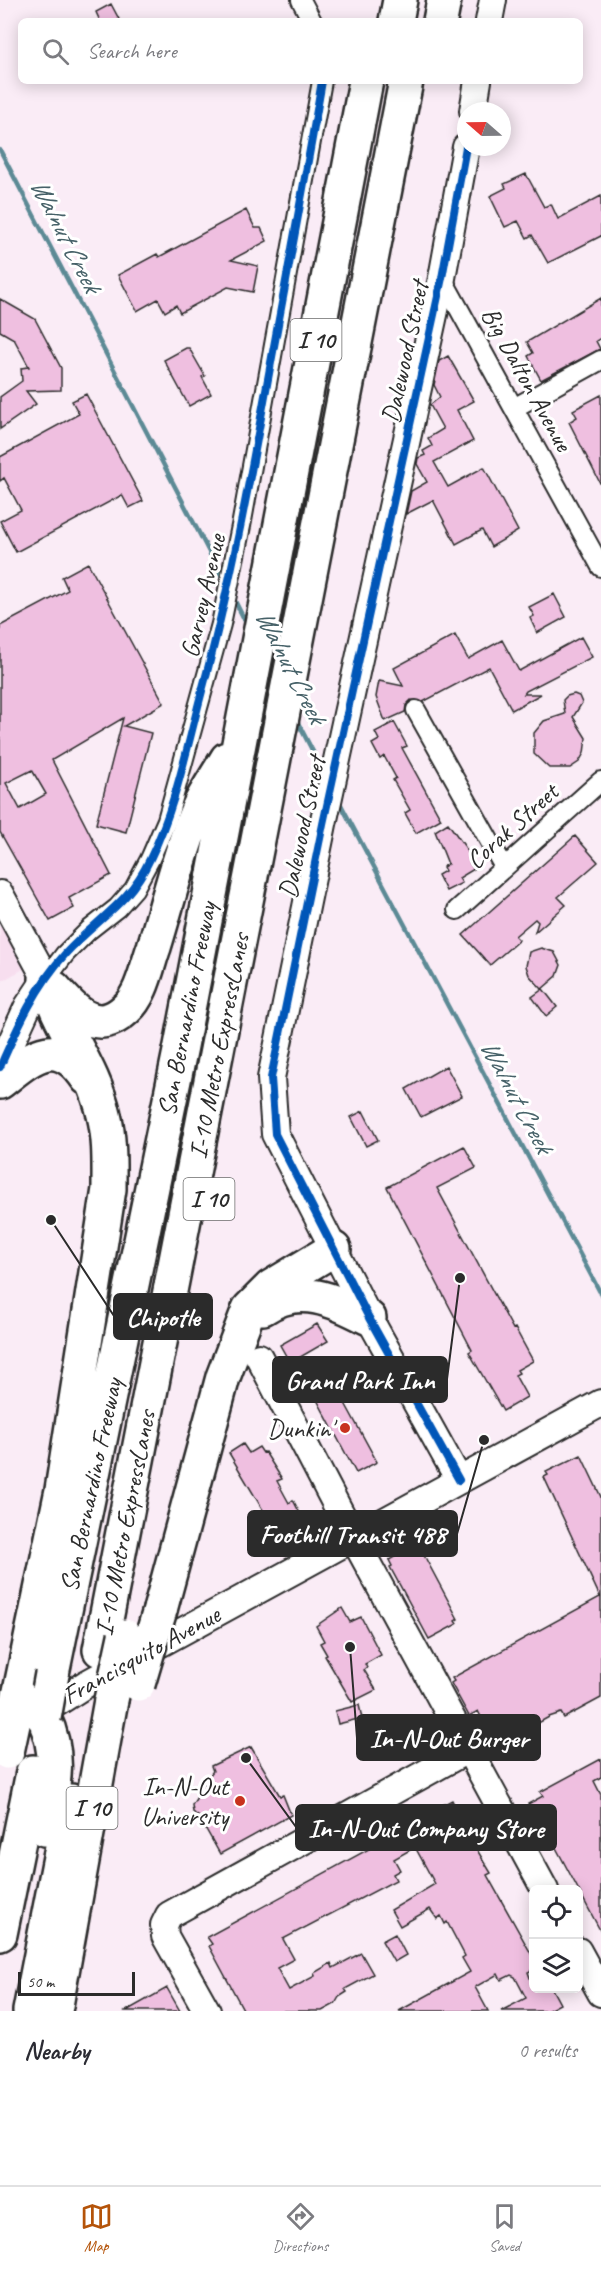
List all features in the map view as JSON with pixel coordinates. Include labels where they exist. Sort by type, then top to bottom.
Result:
[{"type":"highway","points":[[378,18],[381,0]]},
{"type":"highway","points":[[397,18],[400,0]]},
{"type":"highway","points":[[418,18],[421,0]]},
{"type":"highway","points":[[441,18],[444,0]]},
{"type":"highway","name":"San Bernardino Freeway","points":[[0,1934],[25,1810],[45,1729],[52,1674],[221,836],[238,739],[256,692],[273,610],[365,84]]},
{"type":"highway","points":[[273,610],[383,84]]},
{"type":"highway","name":"I-10 Metro ExpressLanes","points":[[112,1643],[278,734],[405,84]]},
{"type":"highway","name":"I 10","points":[[55,2011],[112,1698],[112,1643],[293,763],[312,682],[428,84]]},
{"type":"highway","points":[[221,836],[244,801],[256,692]]},
{"type":"highway","points":[[46,979],[81,1017],[102,1020],[126,1009],[142,981],[197,810],[238,739]]},
{"type":"highway","points":[[25,1810],[3,1745],[19,1696],[62,1491],[103,1233],[109,1162],[104,1113],[84,1062],[53,1007],[46,979]]},
{"type":"highway","points":[[0,1082],[38,1053],[52,1053],[74,1062],[95,1090]]},
{"type":"highway","points":[[30,2011],[112,1698],[160,1610],[223,1377],[242,1324],[249,1309],[271,1287],[334,1249]]},
{"type":"highway","points":[[242,1324],[272,1302],[308,1294],[326,1297],[369,1318]]},
{"type":"highway","points":[[10,2011],[56,1771],[45,1729]]},
{"type":"street","points":[[301,0],[310,18]]},
{"type":"street","points":[[490,18],[493,0]]},
{"type":"street","name":"Garvey Avenue","points":[[0,1067],[28,1006],[46,979],[89,930],[117,908],[134,889],[167,820],[221,624],[242,521],[321,84]]},
{"type":"street","points":[[474,102],[478,84]]},
{"type":"street","name":"Dalewood Street","points":[[459,1480],[369,1318],[275,1134],[271,1078],[323,824],[442,278],[464,156]]},
{"type":"street","name":"Big Dalton Avenue","points":[[442,278],[601,567]]},
{"type":"street","points":[[514,408],[601,360]]},
{"type":"street","points":[[416,710],[504,867]]},
{"type":"street","name":"Corak Street","points":[[457,910],[601,782]]},
{"type":"street","points":[[0,894],[46,979]]},
{"type":"street","points":[[259,1357],[353,1537],[542,1885]]},
{"type":"street","name":"Francisquito Avenue","points":[[3,1745],[86,1684],[601,1403]]},
{"type":"street","points":[[207,2011],[165,1936],[164,1925],[169,1915],[469,1749]]},
{"type":"street","points":[[583,1959],[601,1993]]},
{"type":"shaded area","points":[[0,894],[36,962],[0,982]]},
{"type":"building","points":[[111,4],[118,18],[99,18],[96,12]]},
{"type":"building","points":[[526,174],[544,207],[551,204],[558,219],[601,196],[601,236],[548,263],[532,235],[527,238],[518,221],[505,227],[490,196],[506,188],[504,184]]},
{"type":"building","points":[[246,210],[255,228],[261,228],[267,241],[231,260],[258,266],[253,292],[228,287],[180,313],[176,305],[165,312],[158,299],[137,311],[118,275],[157,254],[159,257]]},
{"type":"building","points":[[601,298],[601,338],[596,341],[600,349],[541,380],[528,356],[533,353],[527,342]]},
{"type":"building","points":[[0,299],[35,319],[61,368],[61,390],[26,391],[36,404],[0,429],[0,397],[22,381],[21,368],[29,367],[14,339],[0,331]]},
{"type":"building","points":[[189,348],[205,376],[202,377],[211,394],[189,406],[164,360]]},
{"type":"building","points":[[448,356],[474,401],[457,410],[473,441],[434,462],[448,487],[484,467],[518,531],[491,547],[482,530],[456,544],[433,500],[406,514],[411,491],[427,482],[417,464],[418,458],[425,455],[423,451],[432,446],[428,438],[443,429],[430,405],[440,397],[434,385],[439,361]]},
{"type":"building","points":[[86,394],[143,501],[129,508],[122,495],[16,552],[0,521],[21,510],[4,478],[0,481],[0,457],[79,414],[72,401]]},
{"type":"building","points":[[601,395],[601,485],[569,422],[577,417],[573,410]]},
{"type":"building","points":[[88,563],[164,703],[124,726],[151,733],[126,832],[96,824],[123,718],[52,760],[111,875],[69,898],[74,908],[50,921],[0,832],[0,626],[68,590],[62,577]],"holes":[[[32,770],[46,794],[20,809],[6,783]]]},
{"type":"building","points":[[554,594],[566,617],[537,633],[530,618],[534,616],[529,607]]},
{"type":"building","points":[[455,635],[468,659],[502,640],[519,671],[581,637],[592,657],[526,691],[524,694],[541,694],[512,710],[489,667],[423,702],[411,700],[406,705],[405,712],[385,721],[376,697],[379,681],[403,686],[394,668]]},
{"type":"building","points":[[574,694],[579,696],[582,703],[573,717],[586,738],[584,753],[579,762],[570,768],[549,768],[534,754],[534,733],[544,721],[565,714],[563,700]]},
{"type":"building","points":[[394,722],[407,746],[402,748],[441,819],[416,833],[405,813],[410,810],[393,780],[396,778],[384,756],[380,759],[372,744],[379,740],[375,732]]},
{"type":"building","points":[[448,823],[465,847],[474,869],[459,878],[462,883],[446,891],[438,875],[445,871],[443,867],[448,864],[435,831]]},
{"type":"building","points":[[575,836],[598,862],[558,897],[566,905],[535,932],[538,922],[535,919],[515,936],[519,940],[490,965],[463,935]]},
{"type":"building","points":[[541,948],[554,952],[561,965],[557,976],[542,989],[529,975],[526,966],[529,952]]},
{"type":"building","points":[[543,989],[557,1007],[546,1016],[532,997]]},
{"type":"building","points":[[446,1066],[462,1096],[421,1117],[406,1089]]},
{"type":"building","points":[[363,1111],[378,1140],[366,1146],[351,1117]]},
{"type":"building","points":[[464,1146],[476,1168],[437,1188],[513,1329],[515,1328],[533,1361],[517,1370],[519,1373],[515,1375],[527,1397],[503,1411],[469,1352],[472,1350],[387,1187]]},
{"type":"building","points":[[317,1324],[328,1341],[290,1363],[280,1345]]},
{"type":"building","name":"Dunkin'","points":[[334,1383],[377,1462],[356,1473],[314,1394]]},
{"type":"building","points":[[243,1444],[249,1453],[259,1447],[263,1453],[265,1452],[282,1479],[277,1481],[289,1503],[293,1500],[304,1521],[270,1539],[260,1519],[266,1515],[229,1453]]},
{"type":"building","points":[[581,1455],[601,1497],[601,1698],[564,1718],[561,1713],[549,1717],[520,1733],[524,1740],[500,1753],[478,1711],[469,1716],[451,1683],[454,1681],[452,1678],[600,1597],[544,1477],[548,1475],[546,1472]]},
{"type":"building","points":[[415,1545],[416,1548],[419,1546],[458,1619],[455,1621],[457,1624],[429,1639],[390,1567],[392,1566],[389,1560]]},
{"type":"building","points":[[342,1608],[350,1622],[361,1617],[381,1655],[365,1664],[367,1668],[364,1670],[376,1690],[352,1702],[325,1656],[327,1655],[320,1643],[324,1641],[316,1626]]},
{"type":"building","points":[[359,1705],[362,1718],[338,1724],[335,1711]]},
{"type":"building","name":"In-N-Out University","points":[[251,1747],[280,1796],[283,1795],[291,1815],[220,1854],[199,1817],[193,1812],[192,1805],[197,1797],[202,1796],[206,1780],[213,1771],[211,1766]]},
{"type":"building","points":[[601,1759],[601,1777],[594,1781],[601,1795],[601,1932],[583,1898],[583,1885],[576,1885],[546,1829],[543,1831],[528,1804],[543,1796],[540,1792]]},
{"type":"building","points":[[452,1800],[460,1816],[457,1817],[491,1873],[487,1875],[529,1950],[529,1993],[554,1993],[560,2004],[547,2011],[501,2011],[526,1998],[515,1977],[511,1975],[501,1980],[498,1974],[475,1987],[488,2011],[399,2011],[470,1972],[462,1958],[465,1956],[447,1922],[445,1924],[441,1916],[437,1919],[430,1909],[400,1926],[391,1910],[435,1884],[415,1847],[394,1859],[400,1870],[393,1874],[396,1880],[283,1939],[294,1959],[277,1968],[289,1990],[315,1976],[314,1973],[331,1963],[333,1968],[361,1953],[373,1974],[345,1989],[347,1992],[339,1997],[335,2004],[322,2011],[244,2011],[209,1946],[212,1944],[207,1937],[391,1837],[389,1833]]},
{"type":"building","points":[[395,1934],[406,1955],[394,1962],[382,1941]]},
{"type":"building","points":[[167,1988],[180,2011],[126,2011]]},
{"type":"waterway","name":"Walnut Creek","points":[[0,150],[223,579]]},
{"type":"waterway","name":"Walnut Creek","points":[[233,597],[248,627]]},
{"type":"waterway","name":"Walnut Creek","points":[[267,663],[276,680]]},
{"type":"waterway","name":"Walnut Creek","points":[[295,717],[324,773]]},
{"type":"waterway","name":"Walnut Creek","points":[[338,799],[601,1294]]},
{"type":"cycle path","points":[[0,1067],[28,1007],[55,966],[123,899],[142,875],[159,839],[174,797],[212,652],[238,536],[321,84]]},
{"type":"cycle path","points":[[459,1480],[369,1318],[275,1134],[271,1078],[323,824],[442,278],[464,156]]},
{"type":"place","name":"Chipotle","points":[[51,1220]]},
{"type":"place","name":"Grand Park Inn","points":[[460,1278]]},
{"type":"place","name":"Dunkin'","points":[[345,1428]]},
{"type":"place","name":"Foothill Transit 488","points":[[484,1440]]},
{"type":"place","name":"In-N-Out Burger","points":[[350,1647]]},
{"type":"place","name":"In-N-Out Company Store","points":[[246,1758]]},
{"type":"place","name":"In-N-Out University","points":[[240,1801]]}]
